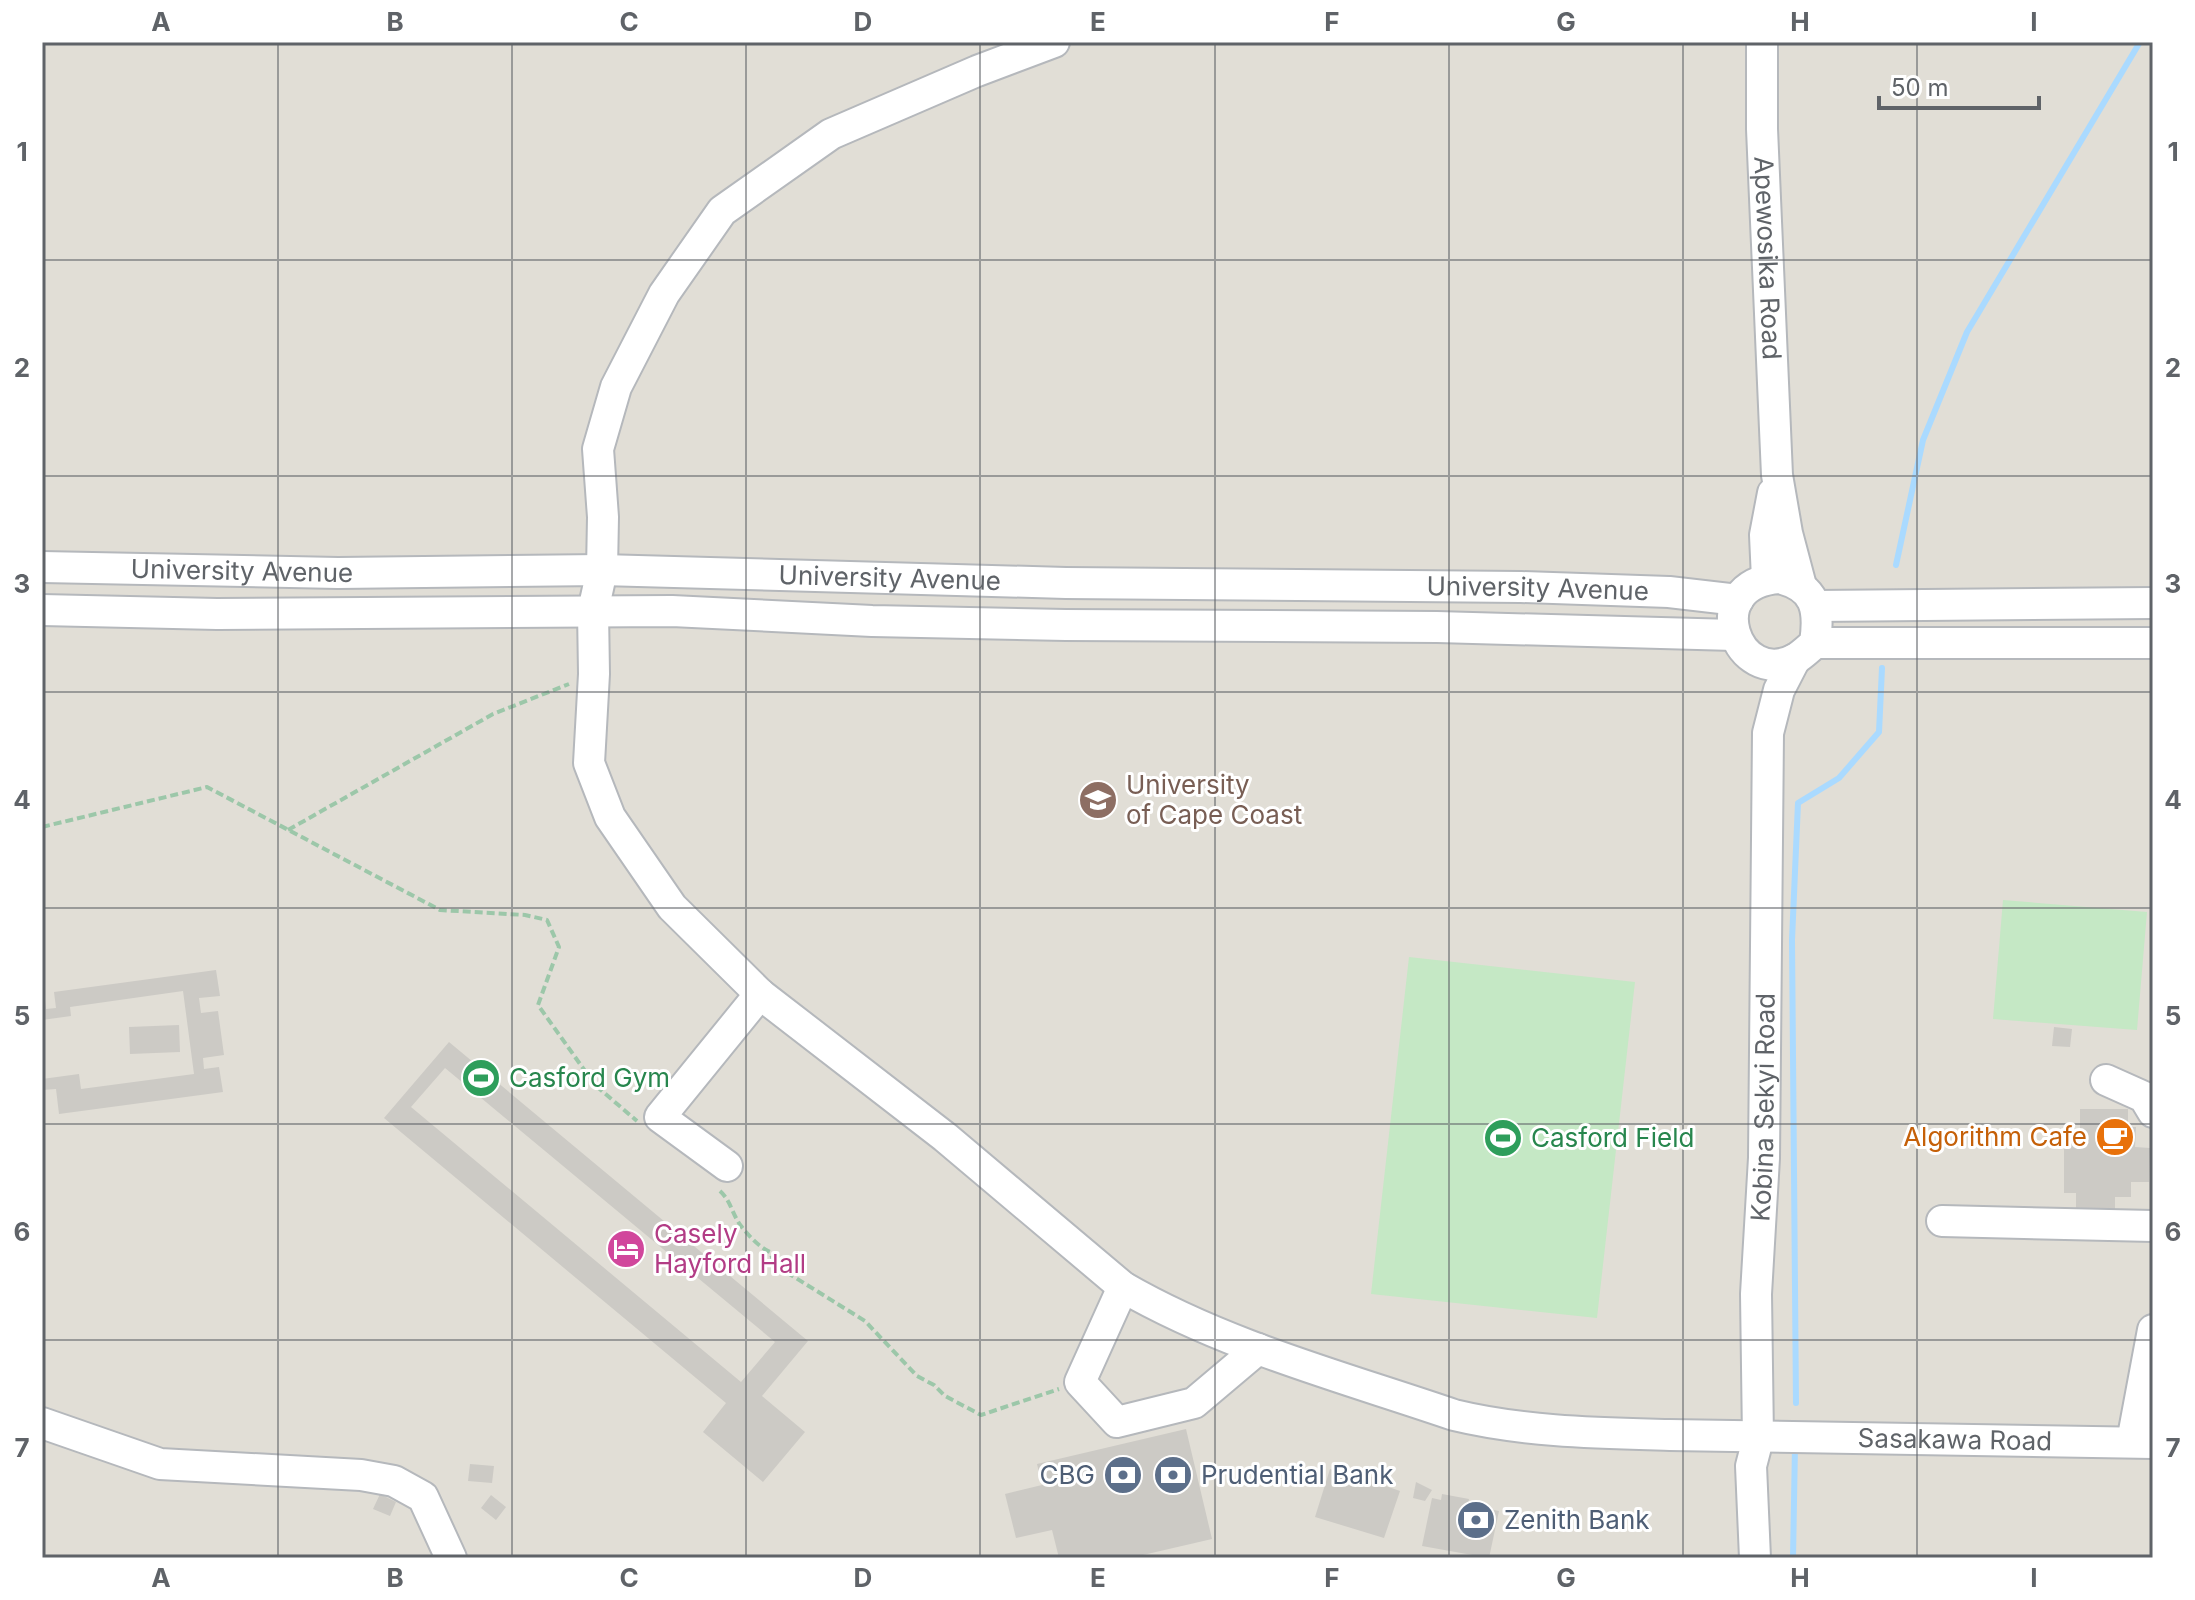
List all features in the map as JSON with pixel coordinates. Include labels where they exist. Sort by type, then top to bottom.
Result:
[{"type":"street","name":"Sasakawa Road","points":[[1054,42],[977,71],[831,134],[722,211],[664,294],[616,387],[598,449],[603,517],[602,570],[593,611],[594,674],[589,763],[610,817],[672,907],[760,994],[945,1137],[1123,1287],[1151,1303],[1258,1349],[1454,1415],[1487,1423],[1597,1432],[2143,1442]]},
{"type":"street","name":"Apewosika Road","points":[[1762,42],[1762,129],[1777,475]]},
{"type":"street","points":[[1767,579],[1765,535],[1777,475]]},
{"type":"street","points":[[1777,475],[1787,533],[1818,619],[1805,651]]},
{"type":"street","name":"University Avenue","points":[[42,567],[338,573],[602,570],[1066,583],[1521,587],[1669,592],[1738,600]]},
{"type":"street","points":[[2153,603],[1921,603],[1808,596],[1779,578],[1767,579],[1745,590],[1733,612],[1734,635],[1740,646],[1759,661],[1783,663],[1805,651],[2153,643]]},
{"type":"street","name":"University Avenue","points":[[42,610],[217,614],[593,611],[1080,625],[1437,627],[1734,635]]},
{"type":"street","name":"Kobina Sekyi Road","points":[[1755,1558],[1751,1466],[1758,1436],[1756,1294],[1764,1158],[1768,733],[1779,690],[1805,651]]},
{"type":"street","points":[[1759,661],[1768,733]]},
{"type":"street","points":[[720,1176],[660,1117],[760,994]]},
{"type":"street","points":[[2106,1080],[2144,1097],[2153,1112]]},
{"type":"street","points":[[1942,1221],[2153,1226]]},
{"type":"street","points":[[1123,1287],[1080,1382],[1117,1422],[1194,1403],[1258,1349]]},
{"type":"street","points":[[2143,1442],[2153,1330]]},
{"type":"street","points":[[42,1423],[160,1464],[361,1475],[394,1481],[423,1497],[451,1558]]},
{"type":"path","points":[[288,830],[493,714],[594,674]]},
{"type":"path","points":[[42,827],[207,787],[440,910],[525,915],[547,920],[559,947],[538,1005],[595,1085],[646,1129]]},
{"type":"path","points":[[720,1176],[723,1194],[740,1225],[761,1248],[770,1252],[775,1265],[865,1321],[917,1376],[934,1385],[945,1396],[981,1415],[1080,1382]]},
{"type":"shaded area","name":"University of Cape Coast","points":[[42,42],[2153,42],[2153,1558],[42,1558]]},
{"type":"green space","points":[[2003,900],[2147,912],[2137,1030],[1993,1019]]},
{"type":"green space","name":"Casford Field","points":[[1409,957],[1635,982],[1597,1318],[1371,1294]]},
{"type":"building","points":[[216,970],[220,996],[199,998],[201,1013],[218,1011],[224,1055],[203,1058],[204,1069],[219,1067],[223,1092],[59,1114],[56,1089],[42,1090],[42,1079],[79,1074],[81,1089],[194,1074],[183,991],[70,1007],[71,1016],[42,1020],[42,1001],[45,1001],[46,1009],[56,1008],[54,992]]},
{"type":"building","points":[[179,1025],[180,1052],[130,1054],[129,1027]]},
{"type":"building","points":[[2054,1027],[2072,1029],[2070,1047],[2052,1046]]},
{"type":"building","points":[[449,1042],[808,1341],[762,1396],[805,1432],[763,1482],[703,1432],[726,1403],[384,1118]],"holes":[[[445,1068],[775,1342],[741,1382],[411,1107]]]},
{"type":"building","points":[[2080,1109],[2128,1109],[2128,1127],[2136,1127],[2135,1147],[2150,1148],[2149,1182],[2131,1182],[2131,1197],[2115,1197],[2115,1209],[2076,1209],[2076,1193],[2064,1193],[2064,1137],[2080,1137]]},
{"type":"building","points":[[1186,1429],[1212,1539],[1130,1558],[1059,1558],[1052,1530],[1016,1538],[1005,1494],[1042,1485],[1037,1464]]},
{"type":"building","points":[[470,1464],[494,1466],[492,1483],[468,1481]]},
{"type":"building","points":[[1330,1469],[1346,1474],[1347,1469],[1375,1478],[1374,1482],[1400,1491],[1384,1538],[1315,1517]]},
{"type":"building","points":[[1416,1482],[1432,1490],[1425,1501],[1413,1498]]},
{"type":"building","points":[[380,1494],[396,1502],[390,1516],[373,1509]]},
{"type":"building","points":[[1442,1494],[1469,1499],[1468,1505],[1499,1511],[1489,1558],[1422,1546],[1432,1498],[1441,1500]]},
{"type":"building","points":[[491,1495],[506,1507],[496,1520],[481,1508]]},
{"type":"waterway","points":[[1896,565],[1923,440],[1967,332],[2140,42]]},
{"type":"waterway","points":[[1796,1403],[1792,940],[1798,803],[1839,778],[1879,732],[1882,668]]},
{"type":"waterway","points":[[1793,1558],[1795,1446]]},
{"type":"place","name":"University of Cape Coast","points":[[1098,800]]},
{"type":"place","name":"Casford Gym","points":[[481,1078]]},
{"type":"place","name":"Algorithm Cafe","points":[[2115,1137]]},
{"type":"place","name":"Casford Field","points":[[1503,1138]]},
{"type":"place","name":"Casely Hayford Hall","points":[[626,1249]]},
{"type":"place","name":"CBG","points":[[1123,1475]]},
{"type":"place","name":"Prudential Bank","points":[[1173,1475]]},
{"type":"place","name":"Zenith Bank","points":[[1476,1520]]}]
